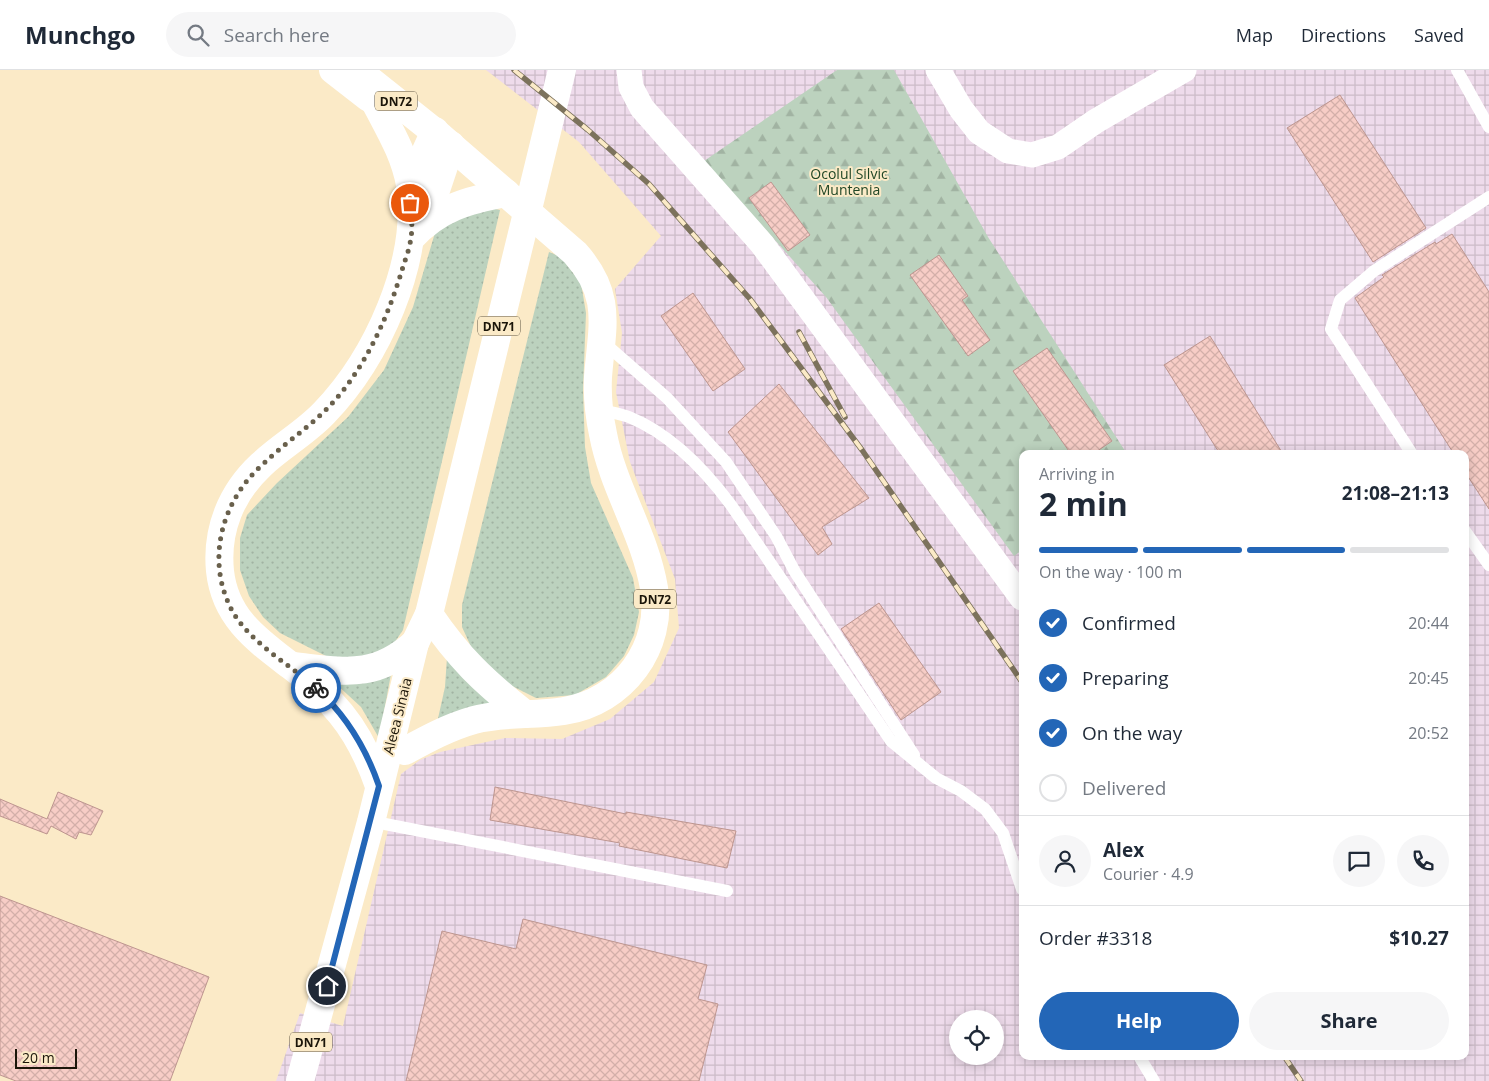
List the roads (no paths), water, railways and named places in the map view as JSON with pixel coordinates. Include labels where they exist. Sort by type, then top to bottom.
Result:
[{"type":"main road","name":"DN72","points":[[333,70],[375,102],[406,121],[443,138]]},
{"type":"main road","name":"DN72","points":[[358,70],[443,138],[506,193],[586,265],[597,283],[602,301],[598,409],[605,445],[617,485],[648,558],[654,589],[656,615],[651,638],[640,664],[620,685],[603,698],[566,711],[474,720],[434,736],[405,751]]},
{"type":"main road","name":"Aleea Sinaia","points":[[300,1081],[415,643],[429,614],[562,70]]},
{"type":"main road","name":"DN72","points":[[375,102],[400,150],[410,186],[418,230]]},
{"type":"main road","name":"DN72","points":[[410,186],[443,138]]},
{"type":"main road","name":"DN72","points":[[379,786],[370,760],[342,714],[292,666],[256,640],[241,623],[228,602],[220,573],[219,544],[226,514],[240,489],[262,465],[308,429],[325,412],[365,360],[381,329],[418,230],[443,138]]},
{"type":"main road","points":[[418,230],[450,208],[475,199],[506,193]]},
{"type":"main road","name":"Aleea Sinaia","points":[[318,1081],[431,647],[429,614]]},
{"type":"main road","points":[[429,614],[464,661],[488,684],[525,714]]},
{"type":"main road","points":[[292,666],[343,671],[371,668],[388,664],[415,643]]},
{"type":"street","points":[[629,70],[631,87],[642,108],[762,244],[1019,594]]},
{"type":"street","points":[[938,70],[961,109],[980,132],[1008,151],[1032,155],[1058,146],[1127,102],[1184,70]]},
{"type":"lane","points":[[1457,70],[1489,127]]},
{"type":"lane","points":[[1409,450],[1331,329],[1340,300],[1374,271],[1489,197]]},
{"type":"lane","points":[[602,341],[667,398],[726,462],[776,536],[795,572],[921,766]]},
{"type":"lane","points":[[598,409],[629,417],[656,432],[686,454],[713,481],[732,505],[891,741],[936,778],[961,791],[985,809],[1003,834],[1019,879]]},
{"type":"lane","points":[[1469,536],[1489,565]]},
{"type":"lane","points":[[385,824],[727,891]]},
{"type":"lane","points":[[1141,1060],[1154,1081]]},
{"type":"railway","points":[[514,70],[588,130],[649,184],[750,299],[862,450],[1019,678]]},
{"type":"railway","points":[[799,332],[845,417]]},
{"type":"railway","points":[[1287,1060],[1301,1081]]},
{"type":"park label","name":"Ocolul Silvic Muntenia","points":[[849,182]]}]
